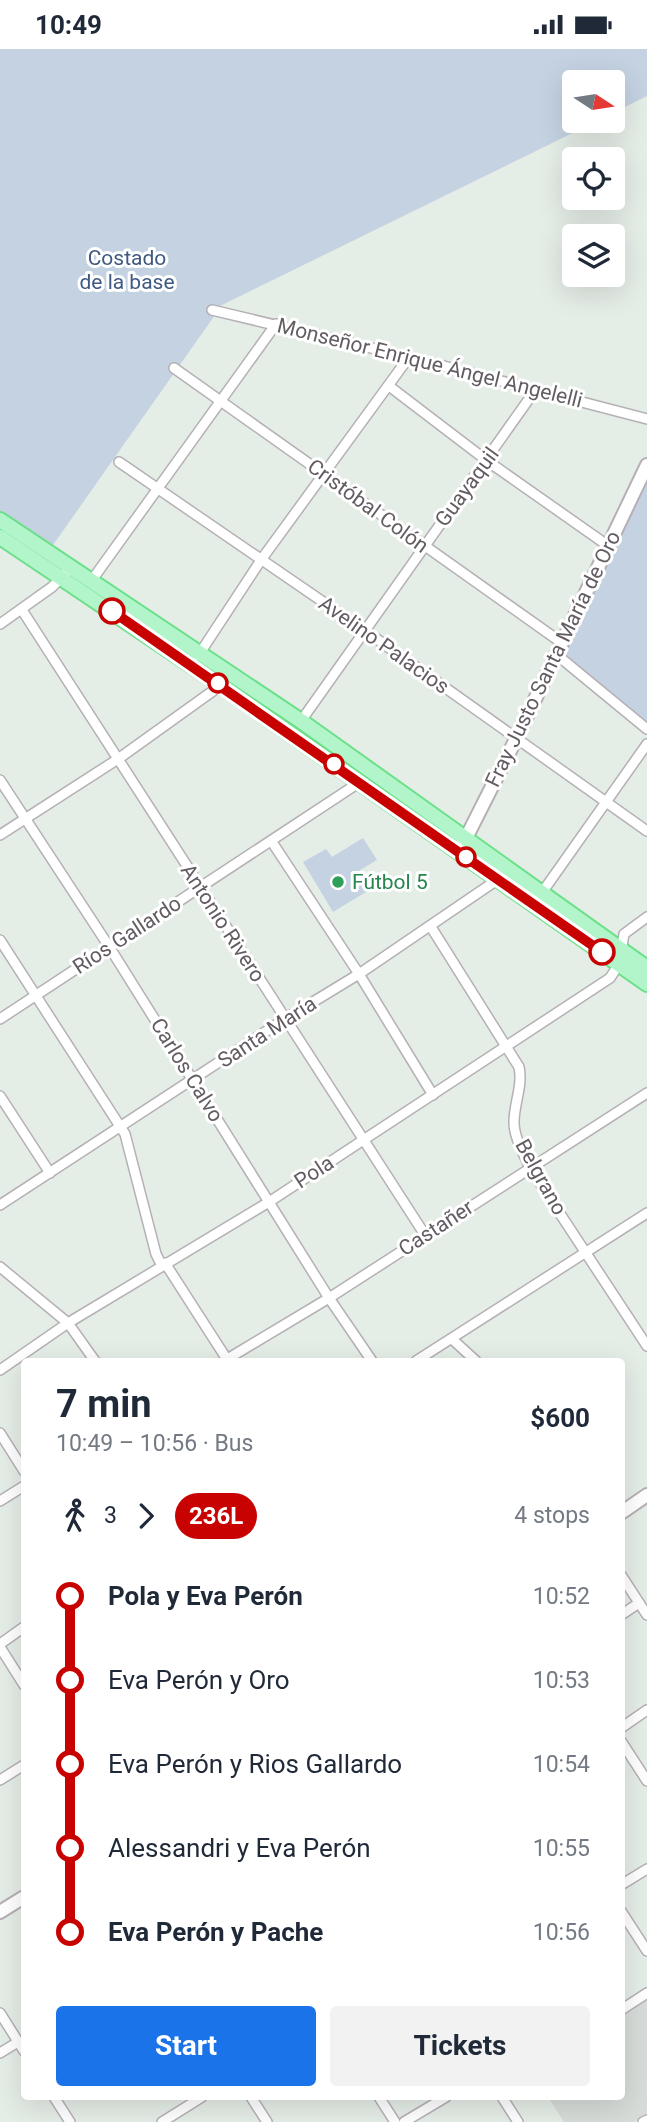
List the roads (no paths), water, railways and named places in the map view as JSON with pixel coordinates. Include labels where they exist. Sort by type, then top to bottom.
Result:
[{"type":"main road","points":[[0,520],[300,721],[462,846],[497,880],[620,957],[647,968]]},
{"type":"main road","points":[[0,537],[192,665],[360,782],[541,894],[620,957],[647,983]]},
{"type":"street","name":"Monseñor Enrique Ángel Angelelli","points":[[212,310],[409,357],[647,419]]},
{"type":"street","points":[[92,580],[276,324]]},
{"type":"street","points":[[192,665],[261,560],[409,357]]},
{"type":"street","name":"Cristóbal Colón","points":[[174,368],[323,473],[559,649],[647,729]]},
{"type":"street","points":[[389,386],[486,460],[607,545]]},
{"type":"street","name":"Guayaquil","points":[[300,721],[536,389]]},
{"type":"street","name":"Avelino Palacios","points":[[119,462],[364,630],[647,831]]},
{"type":"street","name":"Fray Justo Santa María de Oro","points":[[462,846],[647,465]]},
{"type":"street","points":[[0,624],[22,610],[72,567]]},
{"type":"street","name":"Antonio Rivero","points":[[22,610],[425,1235]]},
{"type":"street","points":[[0,835],[118,759],[222,686],[232,674]]},
{"type":"street","points":[[541,894],[647,744]]},
{"type":"street","name":"Carlos Calvo","points":[[0,780],[194,1080],[329,1298],[370,1358]]},
{"type":"street","name":"Ríos Gallardo","points":[[0,1019],[360,782]]},
{"type":"street","points":[[272,842],[359,974],[433,1095]]},
{"type":"street","name":"Santa María","points":[[0,1205],[431,927],[497,880]]},
{"type":"street","name":"Pola","points":[[0,1370],[68,1323],[269,1202],[610,978],[620,957],[626,932],[647,917]]},
{"type":"street","name":"Belgrano","points":[[431,927],[519,1067],[521,1076],[514,1121],[515,1132],[530,1168],[647,1346]]},
{"type":"street","points":[[0,940],[121,1125],[128,1140],[156,1254],[224,1358]]},
{"type":"street","name":"Castañer","points":[[231,1358],[647,1093]]},
{"type":"street","points":[[0,1096],[50,1173]]},
{"type":"street","points":[[421,1358],[647,1213]]},
{"type":"street","points":[[0,1267],[68,1323],[93,1358]]},
{"type":"street","points":[[452,1339],[474,1358]]},
{"type":"street","points":[[0,1433],[21,1466]]},
{"type":"street","points":[[0,1501],[21,1488]]},
{"type":"street","points":[[625,1508],[647,1495]]},
{"type":"street","points":[[625,1582],[647,1614]]},
{"type":"street","points":[[625,1612],[639,1603]]},
{"type":"street","points":[[21,1629],[0,1645],[21,1680]]},
{"type":"street","points":[[625,1725],[647,1710]]},
{"type":"street","points":[[625,1747],[647,1781]]},
{"type":"street","points":[[0,1780],[21,1767]]},
{"type":"street","points":[[625,1883],[647,1869]]},
{"type":"street","points":[[0,1912],[21,1900]]},
{"type":"street","points":[[625,1917],[647,1951]]},
{"type":"street","points":[[625,2007],[647,1993]]},
{"type":"street","points":[[0,2013],[21,2046]]},
{"type":"street","points":[[0,2053],[18,2042]]},
{"type":"street","points":[[56,2100],[70,2122]]},
{"type":"street","points":[[162,2122],[197,2100]]},
{"type":"street","points":[[253,2100],[267,2122]]},
{"type":"street","points":[[381,2100],[396,2122]]},
{"type":"street","points":[[404,2122],[441,2100]]},
{"type":"street","points":[[504,2100],[518,2122]]},
{"type":"place","name":"Fútbol 5","points":[[338,882]]},
{"type":"park label","name":"Costado de la base","points":[[127,270]]}]
